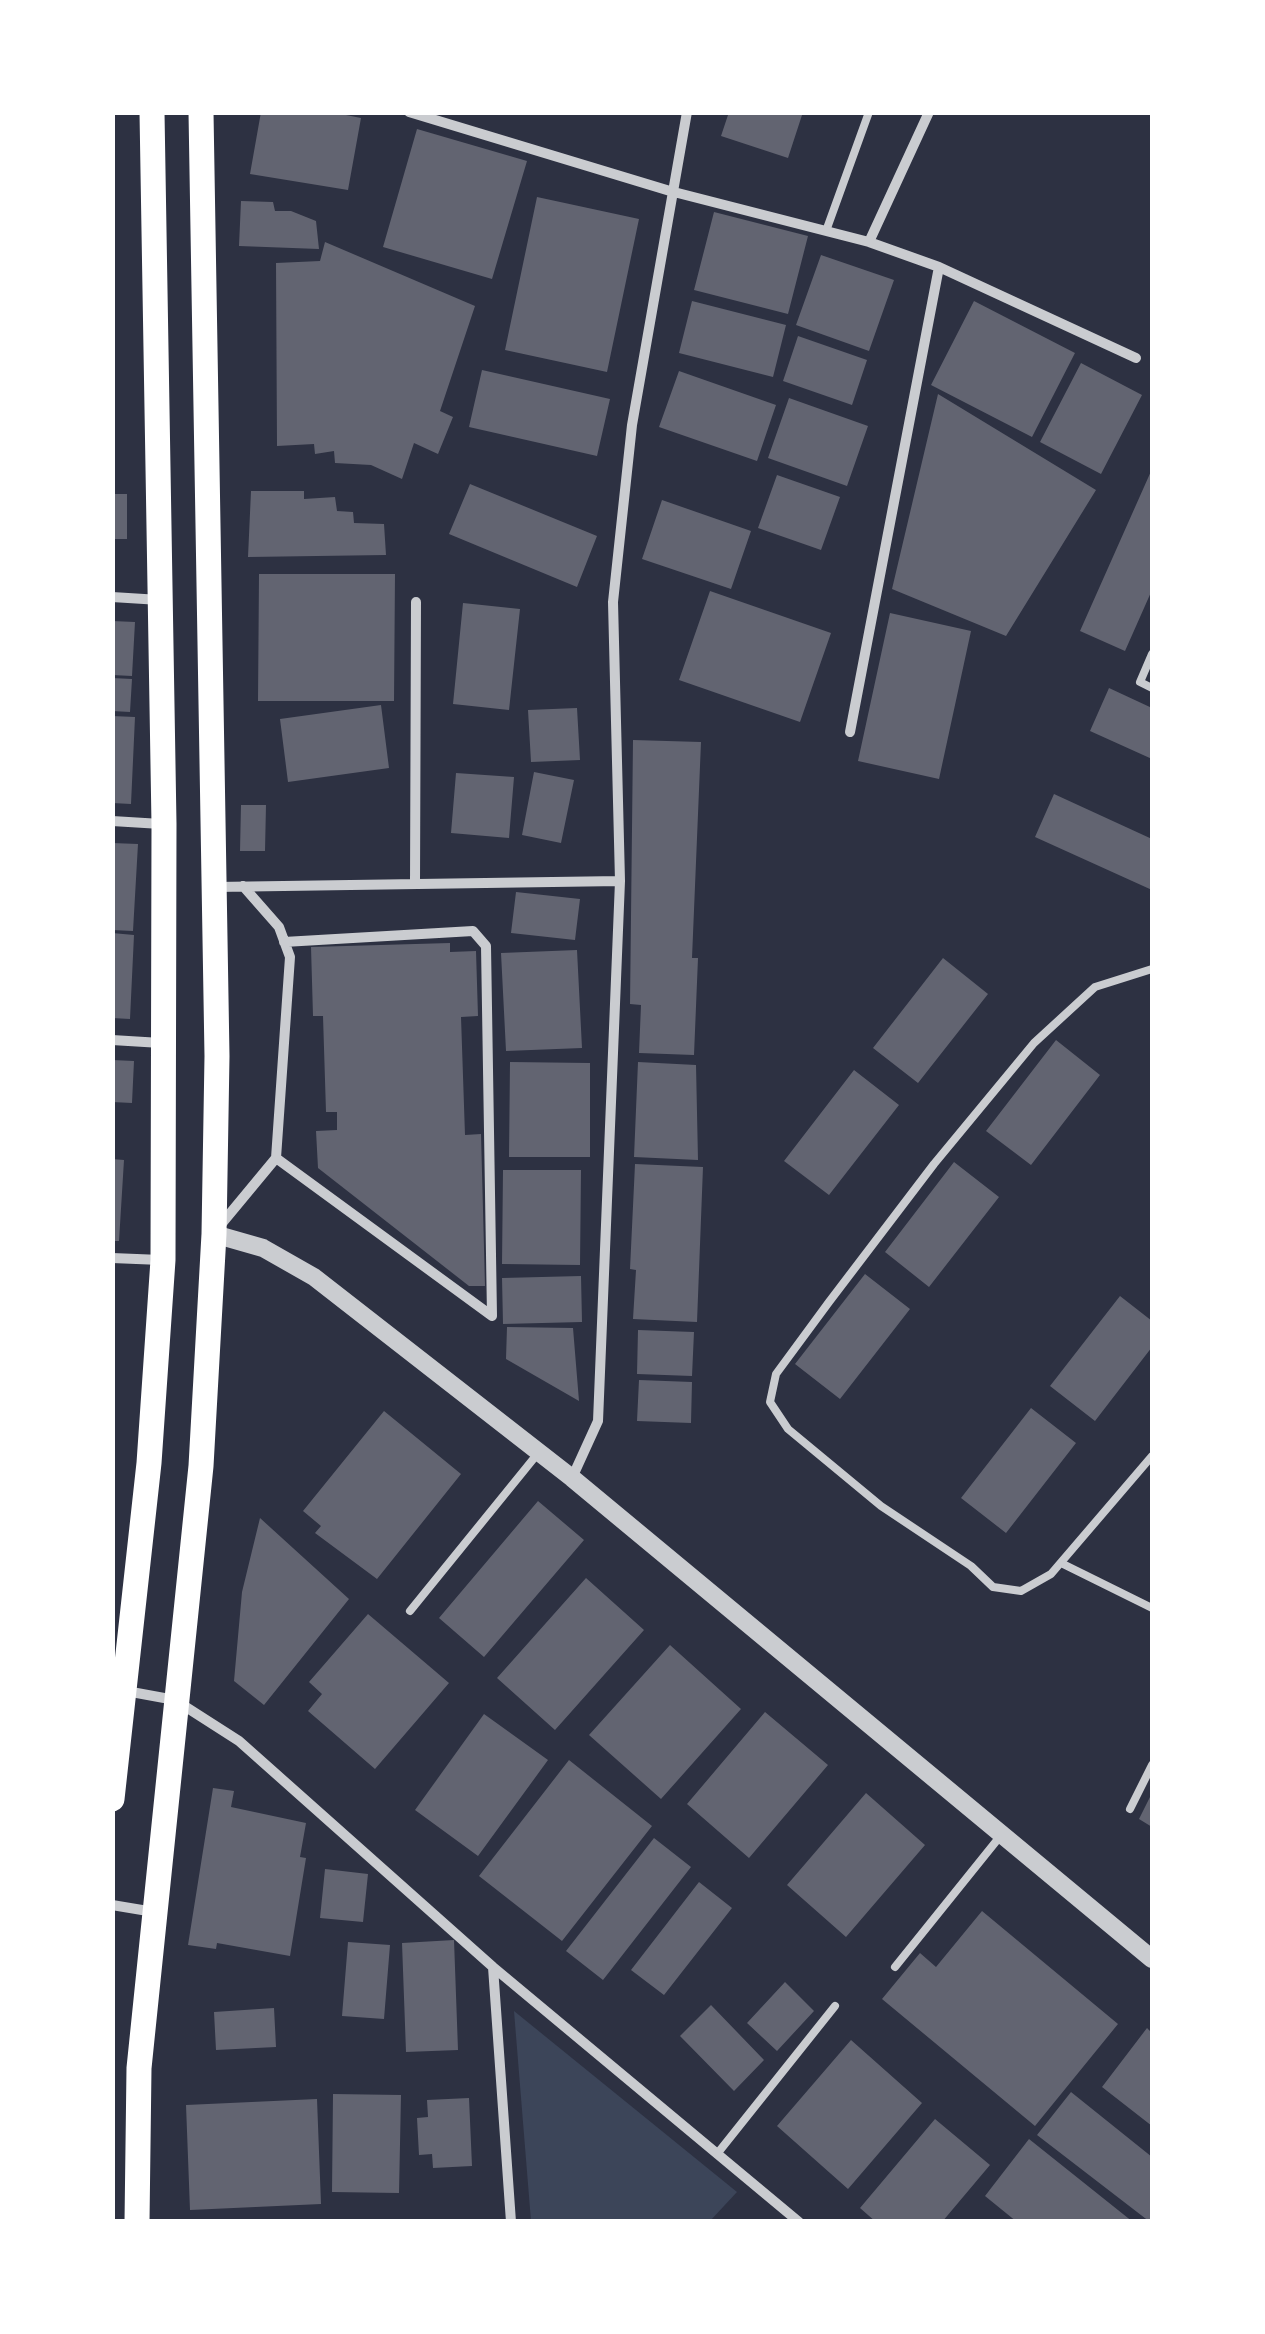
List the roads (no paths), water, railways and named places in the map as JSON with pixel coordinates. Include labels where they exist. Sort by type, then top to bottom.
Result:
[{"type":"main road","points":[[112,1798],[119,1690],[149,1463],[163,1260],[164,824],[152,112]]},
{"type":"main road","points":[[137,2222],[139,2068],[201,1466],[214,1234],[213,886],[201,112]]},
{"type":"street","points":[[409,112],[449,118],[670,191],[869,242],[939,266],[1136,358]]},
{"type":"street","points":[[572,1478],[598,1421],[620,881],[613,602],[632,424],[686,112]]},
{"type":"street","points":[[869,242],[929,112]]},
{"type":"street","points":[[850,732],[939,266]]},
{"type":"street","points":[[112,598],[161,600]]},
{"type":"street","points":[[415,884],[416,602]]},
{"type":"street","points":[[112,822],[164,824]]},
{"type":"street","points":[[213,886],[620,881]]},
{"type":"street","points":[[243,886],[278,927],[290,957],[276,1158],[214,1234],[262,1248],[314,1277],[572,1478],[1152,1958]]},
{"type":"street","points":[[276,1158],[492,1316],[486,946],[473,931],[284,942]]},
{"type":"street","points":[[112,1040],[164,1043]]},
{"type":"street","points":[[112,1258],[163,1260]]},
{"type":"street","points":[[119,1690],[176,1700],[239,1741],[493,1967],[799,2222]]},
{"type":"street","points":[[112,1905],[154,1912]]},
{"type":"street","points":[[493,1967],[512,2222]]},
{"type":"lane","points":[[826,231],[869,112]]},
{"type":"lane","points":[[1152,654],[1140,682],[1152,688]]},
{"type":"lane","points":[[1152,969],[1095,987],[1034,1043],[934,1164],[776,1374],[770,1402],[801,1440],[881,1506],[970,1566],[992,1587],[1021,1591],[1051,1574],[1152,1456]]},
{"type":"lane","points":[[410,1611],[539,1452]]},
{"type":"lane","points":[[1062,1563],[1152,1608]]},
{"type":"lane","points":[[1130,1809],[1152,1765]]},
{"type":"lane","points":[[895,1966],[1002,1834]]},
{"type":"lane","points":[[717,2154],[835,2006]]}]
